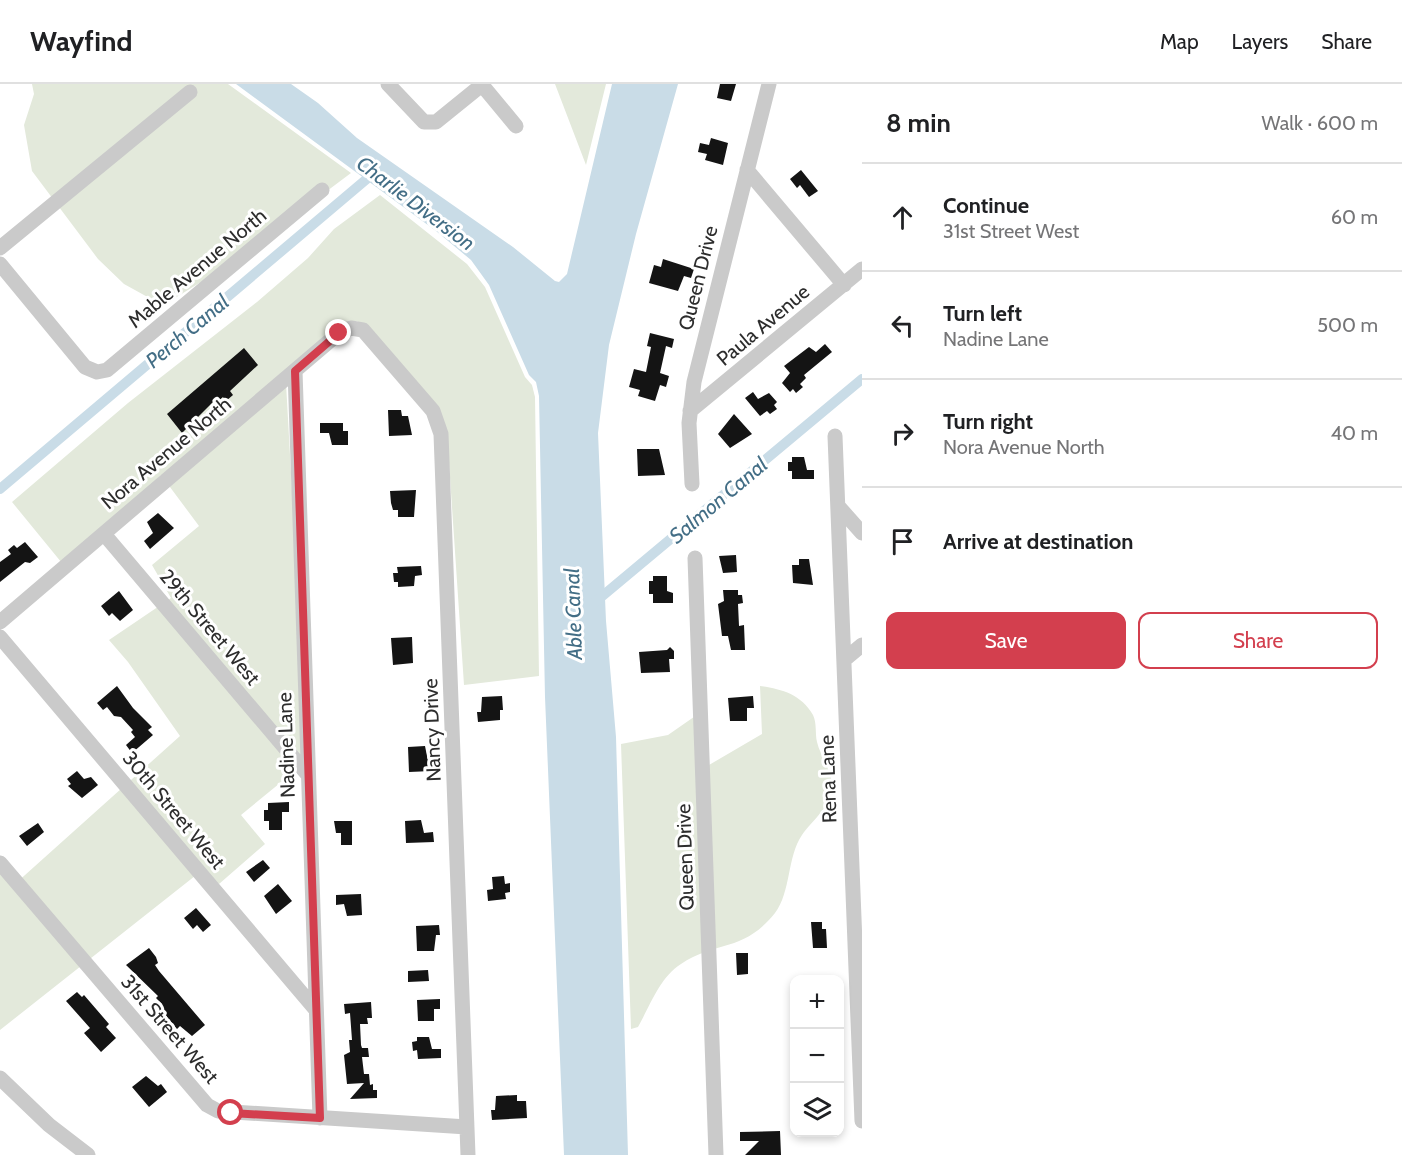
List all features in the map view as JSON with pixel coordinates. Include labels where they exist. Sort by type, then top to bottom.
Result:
[{"type":"street","points":[[388,84],[424,122],[436,122],[483,84],[516,126]]},
{"type":"street","name":"Queen Drive","points":[[692,484],[690,411],[694,382],[769,84]]},
{"type":"street","points":[[0,248],[190,92]]},
{"type":"street","points":[[747,170],[844,285]]},
{"type":"street","name":"Mable Avenue North","points":[[0,264],[85,367],[97,372],[107,370],[322,190]]},
{"type":"street","name":"Paula Avenue","points":[[690,411],[862,269]]},
{"type":"street","name":"Nora Avenue North","points":[[0,622],[339,333],[351,328],[363,330]]},
{"type":"street","name":"Nancy Drive","points":[[363,330],[433,411],[441,434],[468,1155]]},
{"type":"street","name":"Nadine Lane","points":[[295,371],[320,1118]]},
{"type":"street","name":"Rena Lane","points":[[835,436],[844,660],[855,756],[862,1121]]},
{"type":"street","points":[[838,506],[862,533]]},
{"type":"street","name":"29th Street West","points":[[104,534],[308,774]]},
{"type":"street","name":"Queen Drive","points":[[695,558],[717,1155]]},
{"type":"street","name":"30th Street West","points":[[0,637],[316,1010]]},
{"type":"street","points":[[844,660],[862,645]]},
{"type":"street","name":"31st Street West","points":[[0,863],[207,1105],[218,1111],[231,1113],[467,1127]]},
{"type":"street","points":[[1,1081],[49,1125],[88,1155]]},
{"type":"shaded area","points":[[32,84],[228,84],[351,173],[227,266],[175,298],[153,300],[124,284],[98,259],[32,171],[24,125],[34,94]]},
{"type":"shaded area","points":[[555,84],[606,84],[586,165]]},
{"type":"shaded area","points":[[380,195],[467,264],[485,287],[525,377],[532,385],[535,397],[539,676],[464,685],[447,433],[357,321],[286,383],[307,761],[241,815],[265,844],[219,884],[200,872],[0,1030],[0,866],[15,884],[180,736],[128,662],[109,640],[171,598],[152,565],[199,526],[161,475],[66,568],[12,502],[128,403],[257,302],[308,258],[334,229]]},
{"type":"shaded area","points":[[760,686],[796,697],[813,715],[817,742],[832,785],[829,800],[797,844],[784,895],[775,913],[763,926],[741,940],[706,952],[681,964],[667,976],[656,992],[638,1027],[631,1029],[621,744],[668,735],[701,712],[709,765],[762,734]]},
{"type":"water","points":[[236,84],[291,84],[318,103],[357,138],[559,282],[567,274],[612,84],[678,84],[636,234],[609,345],[598,433],[606,621],[616,737],[628,1155],[564,1155],[545,697],[539,396],[536,382],[529,375],[489,285],[471,260],[436,231]]},
{"type":"building","points":[[720,84],[736,84],[731,101],[717,98]]},
{"type":"building","points":[[711,138],[728,143],[723,165],[705,160],[707,154],[698,152],[700,143],[709,145]]},
{"type":"building","points":[[801,170],[818,191],[809,197],[800,185],[797,188],[790,179]]},
{"type":"building","points":[[663,259],[694,269],[691,278],[684,276],[678,291],[649,283],[654,265],[661,267]]},
{"type":"building","points":[[650,333],[674,339],[672,348],[666,346],[660,373],[669,376],[666,387],[660,385],[655,401],[638,396],[640,390],[629,387],[634,369],[646,372],[651,347],[647,346]]},
{"type":"building","points":[[825,344],[832,352],[804,375],[806,378],[800,384],[803,387],[796,393],[793,389],[790,392],[782,383],[790,373],[784,366],[809,347],[816,352]]},
{"type":"building","points":[[244,348],[258,365],[230,391],[233,395],[226,401],[223,397],[216,403],[214,401],[182,433],[167,414]]},
{"type":"building","points":[[753,392],[758,399],[769,393],[777,402],[774,405],[777,409],[770,414],[767,411],[760,416],[745,398]]},
{"type":"building","points":[[388,410],[401,410],[402,416],[408,416],[412,435],[389,436]]},
{"type":"building","points":[[734,414],[752,434],[730,448],[718,434]]},
{"type":"building","points":[[320,423],[343,423],[343,431],[348,431],[348,445],[332,445],[329,433],[320,433]]},
{"type":"building","points":[[637,449],[659,449],[665,475],[638,476]]},
{"type":"building","points":[[792,457],[804,457],[807,470],[814,470],[814,479],[792,479],[792,471],[788,471],[788,462],[792,462]]},
{"type":"building","points":[[416,490],[414,517],[398,517],[398,510],[393,510],[390,491]]},
{"type":"building","points":[[158,513],[174,528],[150,549],[144,541],[153,533],[147,522]]},
{"type":"building","points":[[25,542],[38,557],[30,563],[25,562],[0,582],[0,562],[11,554],[8,550],[14,545],[17,548]]},
{"type":"building","points":[[736,555],[737,572],[723,573],[719,556]]},
{"type":"building","points":[[799,559],[809,559],[813,585],[793,583],[792,565],[799,565]]},
{"type":"building","points":[[421,566],[422,575],[415,576],[414,586],[398,587],[398,582],[394,582],[393,573],[398,573],[397,567]]},
{"type":"building","points":[[653,576],[667,576],[667,591],[673,593],[673,603],[653,603],[653,594],[649,594],[649,581],[653,581]]},
{"type":"building","points":[[723,590],[738,590],[738,595],[742,595],[743,603],[738,604],[739,626],[744,625],[745,650],[731,650],[728,636],[722,636],[718,604],[724,601]]},
{"type":"building","points":[[119,591],[133,610],[120,621],[112,613],[109,616],[101,606]]},
{"type":"building","points":[[412,637],[413,663],[393,665],[391,638]]},
{"type":"building","points":[[670,647],[674,651],[674,659],[669,659],[670,672],[641,673],[639,652],[667,650]]},
{"type":"building","points":[[117,686],[133,708],[152,727],[148,730],[153,735],[132,753],[126,745],[135,737],[131,732],[133,730],[121,717],[114,716],[107,707],[103,710],[97,703]]},
{"type":"building","points":[[502,696],[503,710],[500,710],[500,720],[478,722],[477,712],[481,712],[482,697]]},
{"type":"building","points":[[753,696],[754,708],[747,708],[747,721],[730,721],[728,698]]},
{"type":"building","points":[[425,746],[428,761],[432,761],[432,771],[409,772],[408,747]]},
{"type":"building","points":[[77,771],[84,779],[91,777],[98,785],[82,798],[68,786],[71,784],[67,779]]},
{"type":"building","points":[[289,802],[289,812],[282,812],[282,830],[269,830],[269,821],[264,821],[264,810],[268,810],[268,803]]},
{"type":"building","points":[[421,820],[424,833],[433,832],[434,842],[406,843],[405,821]]},
{"type":"building","points":[[334,821],[352,821],[352,845],[341,845],[341,833],[336,833]]},
{"type":"building","points":[[38,823],[44,832],[27,846],[19,836]]},
{"type":"building","points":[[263,860],[270,868],[254,882],[246,872]]},
{"type":"building","points":[[504,876],[505,884],[510,883],[510,892],[505,893],[506,899],[488,901],[487,890],[493,889],[492,877]]},
{"type":"building","points":[[278,884],[292,901],[276,914],[264,896]]},
{"type":"building","points":[[361,894],[362,915],[347,916],[344,904],[336,905],[336,895]]},
{"type":"building","points":[[196,908],[211,925],[203,932],[197,925],[193,929],[184,918]]},
{"type":"building","points":[[811,922],[822,922],[822,929],[826,929],[827,948],[813,948]]},
{"type":"building","points":[[439,925],[440,935],[436,935],[434,951],[417,951],[416,926]]},
{"type":"building","points":[[149,948],[156,957],[158,963],[155,965],[159,971],[205,1025],[192,1036],[180,1026],[177,1029],[159,1007],[162,1004],[156,998],[158,996],[126,965]]},
{"type":"building","points":[[736,953],[748,953],[748,974],[737,975]]},
{"type":"building","points":[[428,970],[429,981],[408,982],[408,971]]},
{"type":"building","points":[[77,992],[82,997],[84,995],[109,1024],[106,1027],[116,1038],[101,1052],[84,1033],[90,1028],[66,1001]]},
{"type":"building","points":[[440,999],[440,1009],[434,1009],[434,1021],[418,1021],[417,1000]]},
{"type":"building","points":[[371,1002],[372,1018],[367,1018],[368,1024],[360,1024],[361,1045],[362,1048],[368,1048],[369,1057],[362,1057],[364,1074],[369,1074],[370,1085],[373,1084],[373,1090],[377,1090],[377,1098],[350,1099],[364,1083],[347,1084],[344,1055],[350,1052],[349,1040],[352,1040],[350,1013],[345,1014],[344,1004]]},
{"type":"building","points":[[417,1037],[429,1037],[432,1049],[441,1049],[441,1058],[418,1059],[417,1050],[413,1051],[412,1042],[417,1041]]},
{"type":"building","points":[[146,1076],[158,1086],[161,1084],[167,1092],[149,1107],[132,1087]]},
{"type":"building","points":[[517,1095],[517,1101],[526,1101],[527,1118],[492,1120],[491,1110],[495,1110],[496,1096]]},
{"type":"building","points":[[780,1131],[781,1155],[745,1155],[759,1141],[740,1141],[740,1132]]},
{"type":"waterway","name":"Perch Canal","points":[[0,489],[375,172]]},
{"type":"waterway","name":"Salmon Canal","points":[[594,603],[862,379]]},
{"type":"route","points":[[231,1113],[320,1118],[294,418],[295,371],[339,333]]},
{"type":"water label","name":"Charlie Diversion","points":[[416,203]]},
{"type":"water label","name":"Able Canal","points":[[573,614]]}]
